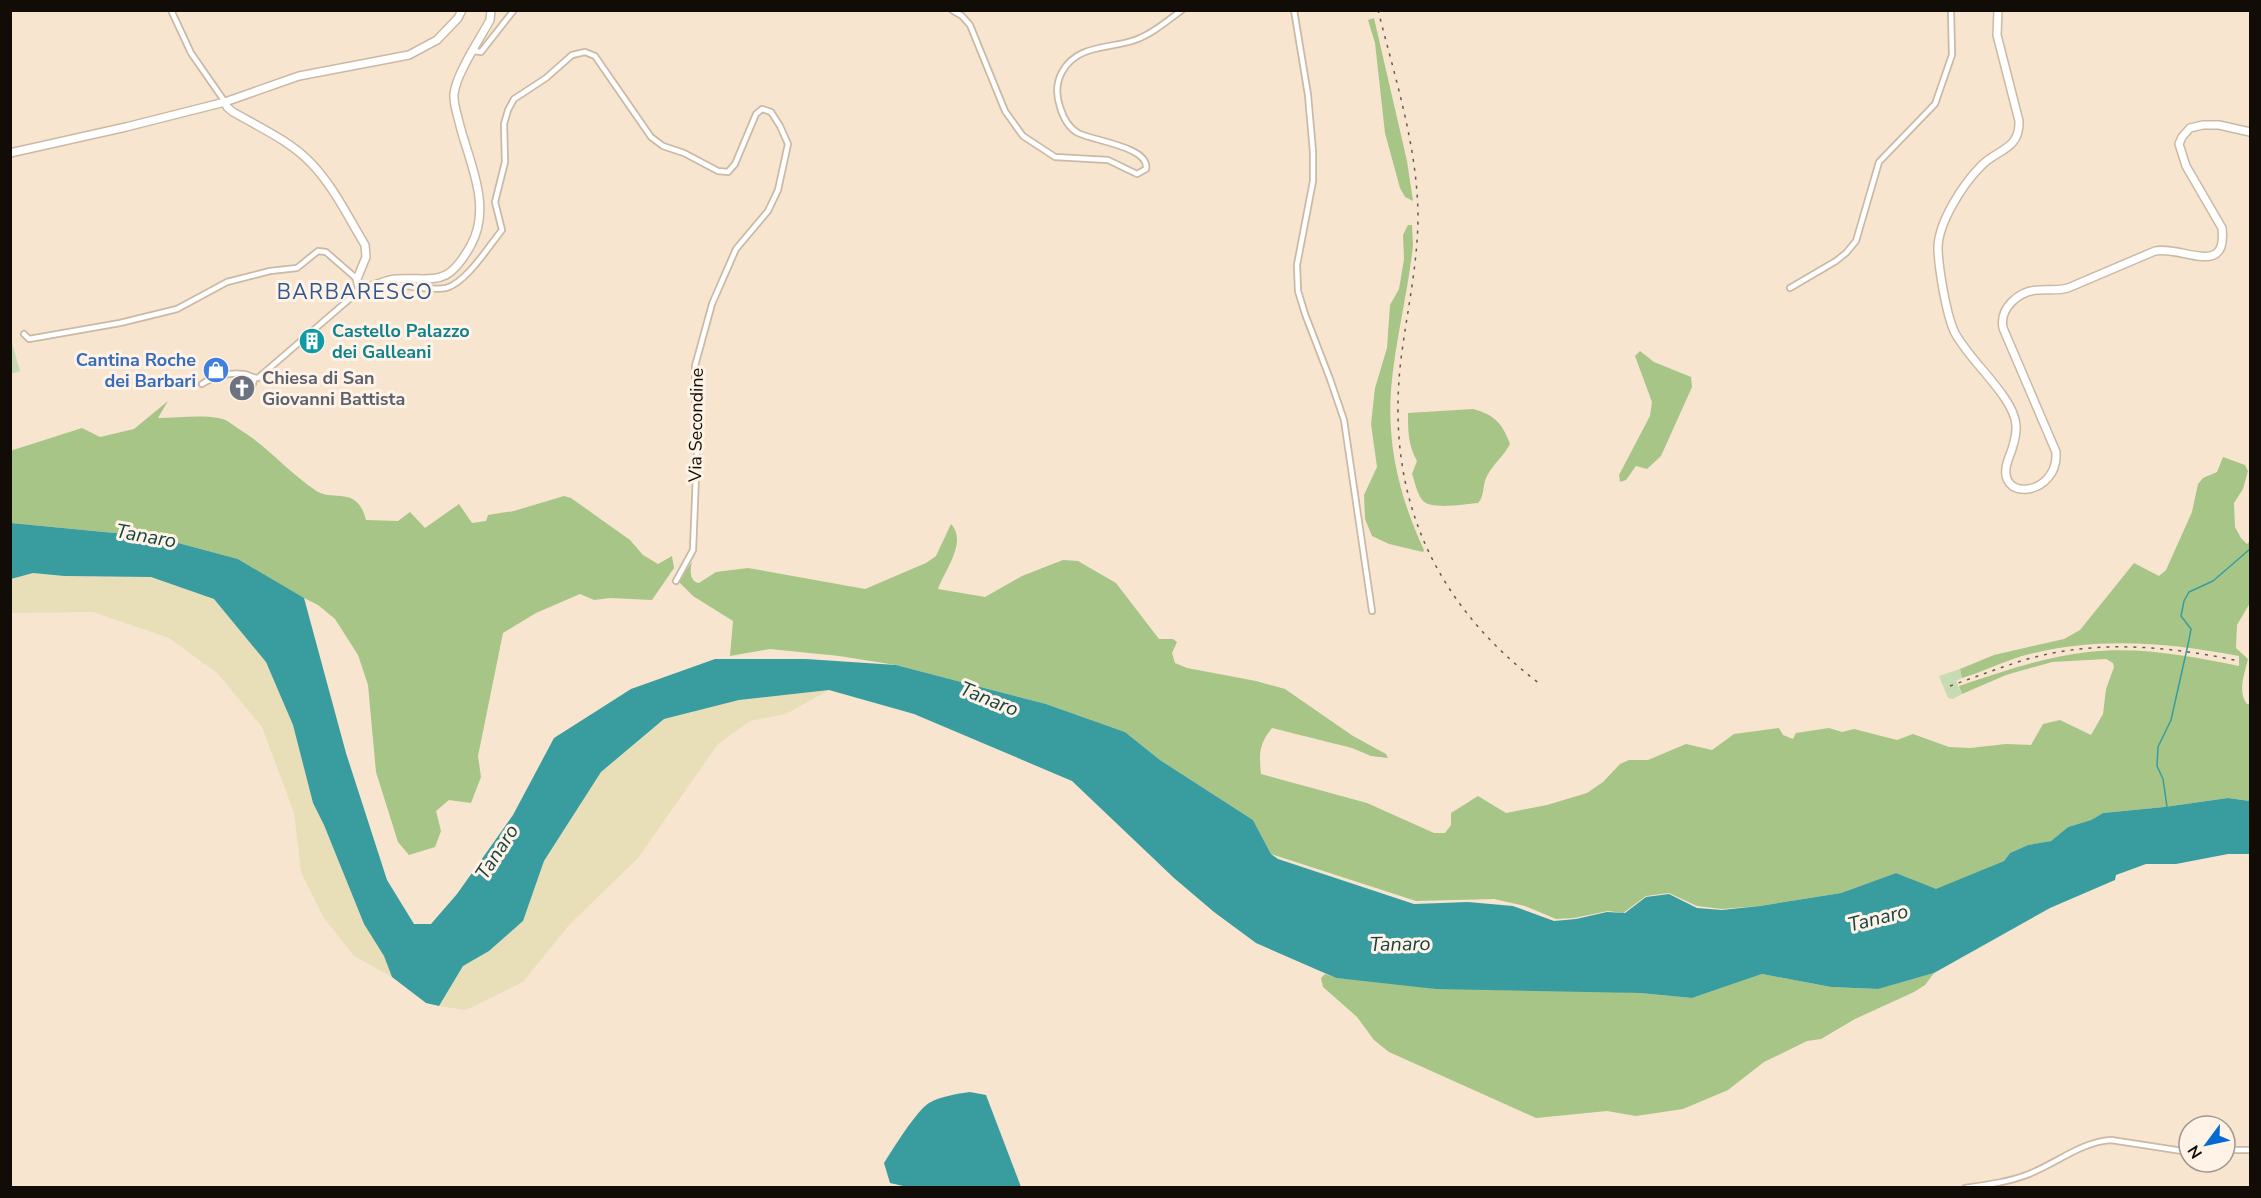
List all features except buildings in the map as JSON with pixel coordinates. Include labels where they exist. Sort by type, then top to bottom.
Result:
[{"type":"main road","points":[[10,153],[225,102],[299,76],[409,55],[437,40],[458,18],[462,10]]},
{"type":"main road","points":[[225,102],[233,112],[286,143],[310,162],[327,182],[365,245],[366,256],[357,279],[359,288],[393,279],[438,279],[460,265],[480,225],[481,207],[475,176],[456,110],[454,95],[458,82],[490,20],[492,10]]},
{"type":"main road","points":[[1998,10],[1997,35],[2019,121],[2019,131],[2014,142],[1983,164],[1968,181],[1946,220],[1940,234],[1938,249],[1954,332],[2001,394],[2016,420],[2016,434],[2006,469],[2009,481],[2017,489],[2026,491],[2036,487],[2050,475],[2057,460],[2056,452],[2003,328],[2002,315],[2005,310],[2026,293],[2068,288],[2154,251],[2168,249],[2205,258],[2213,255],[2220,249],[2223,239],[2222,228],[2215,211],[2186,166],[2179,144],[2190,128],[2203,124],[2250,132]]},
{"type":"street","points":[[171,10],[191,52],[225,102]]},
{"type":"street","points":[[473,51],[481,52],[514,10]]},
{"type":"street","points":[[952,10],[970,25],[1005,111],[1023,136],[1055,157],[1108,160],[1137,174],[1146,169],[1147,162],[1143,156],[1124,147],[1077,132],[1070,126],[1062,114],[1058,100],[1058,81],[1063,70],[1078,55],[1135,41],[1182,10]]},
{"type":"street","points":[[1294,10],[1308,95],[1313,152],[1313,181],[1297,265],[1298,291],[1344,420],[1372,611]]},
{"type":"street","points":[[1790,288],[1836,261],[1856,241],[1879,162],[1935,104],[1952,55],[1951,10]]},
{"type":"street","name":"Via Secondine","points":[[379,282],[446,288],[466,275],[502,230],[495,202],[505,162],[504,124],[508,110],[514,99],[546,78],[576,52],[585,52],[595,56],[642,127],[656,142],[718,171],[728,172],[735,164],[756,114],[762,109],[771,112],[788,144],[778,190],[768,211],[736,249],[712,304],[695,366],[695,410],[698,425],[693,550],[676,581]]},
{"type":"street","points":[[24,334],[29,339],[120,323],[177,309],[228,282],[270,271],[297,268],[318,251],[326,252],[357,279]]},
{"type":"street","points":[[254,379],[289,353],[354,296],[359,288]]},
{"type":"street","points":[[202,384],[219,375],[246,374],[254,379]]},
{"type":"street","points":[[245,397],[254,379]]},
{"type":"street","points":[[1965,1188],[2027,1175],[2082,1146],[2102,1140],[2177,1150]]},
{"type":"green space","points":[[1374,18],[1407,161],[1413,201],[1405,197],[1400,188],[1385,133],[1375,43],[1368,20]]},
{"type":"green space","points":[[1408,225],[1412,225],[1413,245],[1398,335],[1390,411],[1397,472],[1423,552],[1389,544],[1372,536],[1365,519],[1364,495],[1377,467],[1371,424],[1375,388],[1387,348],[1390,305],[1399,289],[1404,259],[1403,235]]},
{"type":"green space","points":[[11,340],[20,371],[10,374]]},
{"type":"green space","points":[[1640,351],[1654,362],[1691,377],[1692,387],[1661,456],[1647,469],[1636,466],[1626,480],[1620,482],[1619,475],[1650,416],[1652,402],[1635,356]]},
{"type":"green space","points":[[168,401],[158,418],[199,416],[225,420],[259,443],[315,490],[322,494],[351,498],[357,502],[366,520],[398,521],[410,512],[425,528],[459,504],[472,523],[486,521],[488,515],[514,511],[564,496],[571,498],[630,540],[643,555],[658,564],[672,556],[674,568],[652,600],[610,598],[594,600],[580,594],[536,613],[503,633],[478,756],[481,777],[471,803],[449,800],[436,811],[441,831],[435,847],[409,855],[398,842],[376,772],[368,685],[358,655],[335,619],[318,605],[238,559],[156,537],[11,523],[10,451],[82,428],[100,437],[134,429]]},
{"type":"green space","points":[[1473,409],[1497,421],[1510,444],[1487,476],[1482,497],[1478,503],[1443,506],[1426,503],[1419,494],[1412,474],[1417,461],[1410,444],[1408,413]]},
{"type":"green space","points":[[2223,457],[2245,465],[2248,471],[2243,489],[2234,503],[2235,527],[2247,544],[2250,541],[2250,603],[2237,625],[2236,648],[2248,659],[2242,688],[2244,699],[2247,704],[2250,704],[2250,801],[2228,798],[2103,813],[2091,820],[2068,827],[2051,841],[2028,845],[2010,853],[2004,861],[1936,890],[1896,873],[1841,893],[1760,906],[1722,909],[1697,906],[1669,893],[1646,896],[1623,913],[1608,911],[1556,919],[1525,906],[1494,899],[1416,901],[1271,854],[1253,820],[1160,760],[1125,732],[1046,704],[896,665],[770,649],[730,656],[733,621],[693,596],[678,581],[692,562],[692,578],[699,583],[716,572],[748,568],[865,589],[926,563],[936,556],[951,524],[956,531],[956,548],[938,589],[985,597],[1022,576],[1063,560],[1078,561],[1116,583],[1159,639],[1173,639],[1177,642],[1172,653],[1175,663],[1187,668],[1285,689],[1353,736],[1386,754],[1388,758],[1371,756],[1352,748],[1272,728],[1261,749],[1261,774],[1367,803],[1434,833],[1445,833],[1451,825],[1451,813],[1478,796],[1506,813],[1547,805],[1587,793],[1603,782],[1620,764],[1629,760],[1648,760],[1686,744],[1712,750],[1734,734],[1779,728],[1783,735],[1793,739],[1796,733],[1829,728],[1842,732],[1854,729],[1897,740],[1913,734],[1949,747],[1970,748],[2006,744],[2031,745],[2043,724],[2060,720],[2091,735],[2103,714],[2106,689],[2114,667],[2113,663],[2106,659],[2052,662],[2006,675],[1962,694],[1959,686],[2055,657],[2107,650],[2126,650],[2183,656],[2239,666],[2239,656],[2185,647],[2130,643],[2049,650],[2022,656],[1962,678],[1960,669],[1994,655],[2064,639],[2080,630],[2134,563],[2159,576],[2166,570],[2192,512],[2198,484],[2203,478],[2217,472]]},
{"type":"green space","points":[[1960,669],[1962,678],[1956,681],[1962,694],[1953,699],[1948,698],[1939,676]]},
{"type":"green space","points":[[1934,973],[1925,985],[1914,992],[1855,1019],[1821,1039],[1807,1041],[1764,1062],[1728,1090],[1683,1109],[1636,1116],[1607,1111],[1536,1118],[1389,1052],[1374,1040],[1357,1017],[1323,987],[1321,978],[1325,974],[1336,978],[1372,981],[1640,993],[1692,998],[1762,974],[1831,987],[1877,989]]},
{"type":"sand","points":[[33,573],[64,576],[151,577],[214,599],[266,662],[293,725],[313,803],[364,924],[384,956],[392,977],[354,956],[324,918],[301,872],[294,813],[262,727],[217,673],[169,638],[93,612],[11,613],[11,579]]},
{"type":"sand","points":[[829,690],[786,714],[750,721],[718,744],[638,858],[569,925],[523,982],[466,1010],[439,1006],[463,966],[489,951],[523,921],[544,861],[601,772],[664,719],[739,700]]},
{"type":"water","name":"Tanaro","points":[[11,523],[156,537],[238,559],[304,598],[346,753],[387,880],[414,924],[431,924],[457,894],[513,815],[554,738],[631,689],[715,659],[806,659],[896,665],[1046,704],[1125,732],[1160,760],[1253,820],[1271,854],[1278,859],[1414,904],[1468,902],[1513,906],[1554,921],[1607,912],[1625,913],[1646,897],[1669,894],[1697,908],[1722,910],[1760,906],[1841,893],[1896,873],[1936,889],[2004,861],[2010,853],[2028,845],[2051,841],[2068,827],[2091,820],[2103,813],[2228,798],[2250,801],[2250,854],[2228,854],[2176,864],[2146,864],[2116,875],[2115,880],[2050,908],[1934,973],[1878,989],[1831,987],[1762,974],[1692,998],[1640,993],[1436,989],[1336,978],[1256,943],[1214,912],[1174,878],[1072,781],[914,714],[829,690],[739,700],[664,719],[601,772],[544,861],[523,921],[489,951],[463,966],[439,1006],[426,1003],[392,977],[384,956],[364,924],[313,803],[293,725],[266,662],[214,599],[151,577],[64,576],[33,573],[11,579]]},
{"type":"water","points":[[970,1092],[986,1095],[1021,1187],[912,1188],[890,1183],[884,1163],[924,1107],[949,1096]]},
{"type":"waterway","points":[[2167,807],[2163,779],[2157,766],[2158,747],[2171,720],[2191,629],[2181,616],[2184,601],[2189,592],[2213,581],[2250,549]]},
{"type":"railway","points":[[1378,10],[1404,112],[1417,189],[1416,251],[1401,359],[1398,408],[1401,455],[1409,500],[1424,541],[1444,581],[1470,618],[1502,652],[1540,684]]},
{"type":"railway","points":[[1950,686],[2024,660],[2078,649],[2105,647],[2159,649],[2239,661]]},
{"type":"place","name":"Castello Palazzo dei Galleani","points":[[312,341]]},
{"type":"place","name":"Cantina Roche dei Barbari","points":[[216,370]]},
{"type":"place","name":"Chiesa di San Giovanni Battista","points":[[242,388]]},
{"type":"district","name":"BARBARESCO","points":[[355,292]]}]
